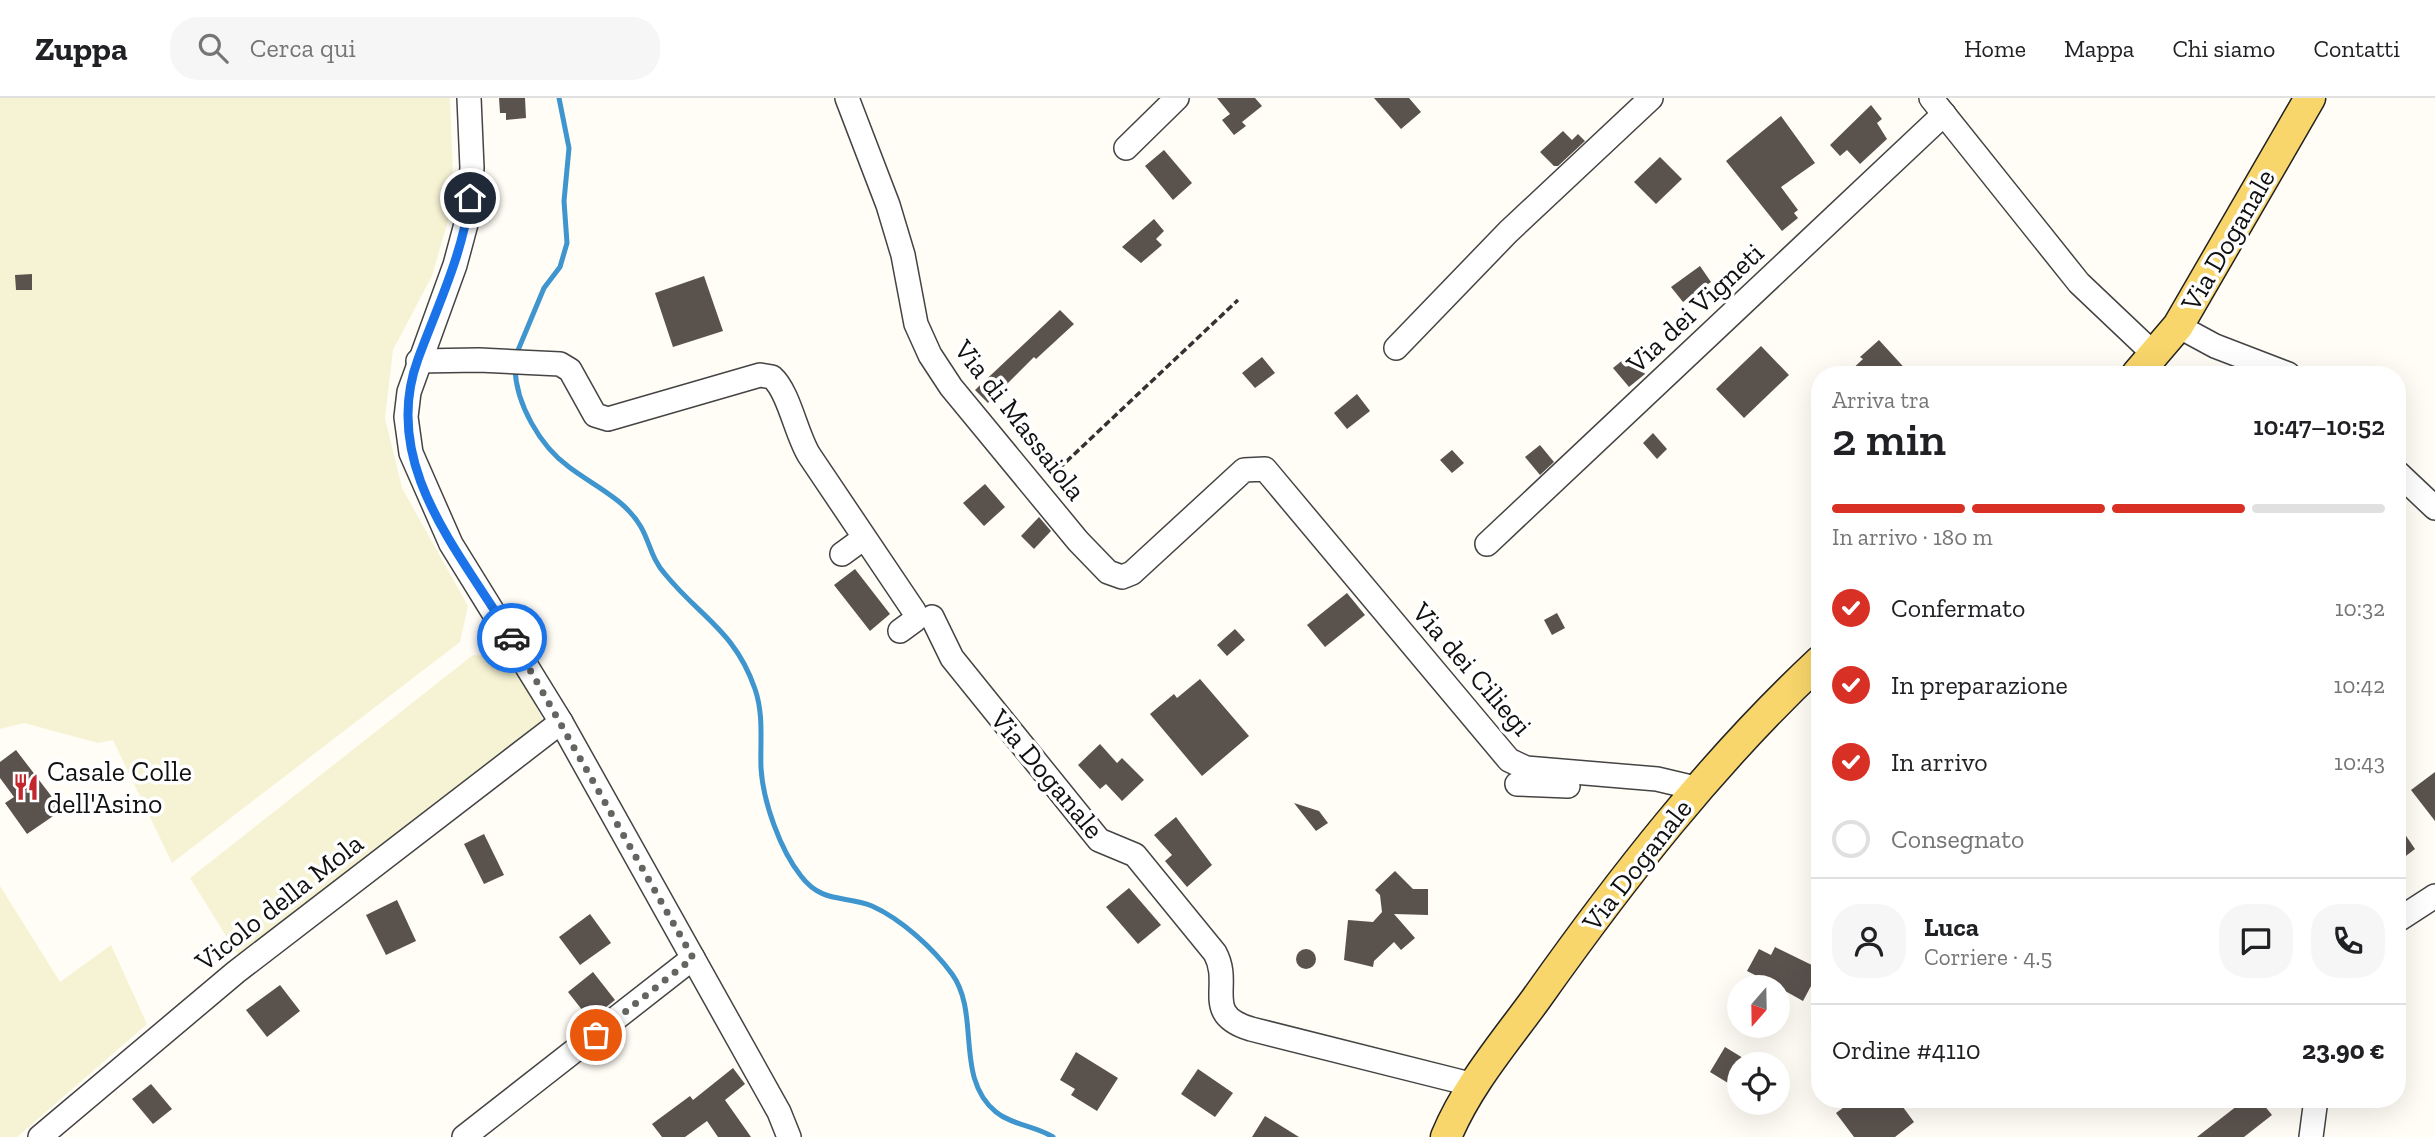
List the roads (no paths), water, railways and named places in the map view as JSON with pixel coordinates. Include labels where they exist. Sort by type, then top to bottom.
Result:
[{"type":"main road","name":"Via Doganale","points":[[2146,365],[2178,326],[2310,98]]},
{"type":"main road","name":"Via Doganale","points":[[1446,1137],[1474,1085],[1592,922],[1691,794],[1811,670]]},
{"type":"street","points":[[469,98],[472,169],[464,233],[449,284],[418,361],[406,417],[411,453],[444,531],[503,623],[561,722],[789,1137]]},
{"type":"street","name":"Via di Massaiola","points":[[847,98],[896,231],[923,341],[951,387],[1104,569],[1122,577],[1141,566],[1244,470],[1256,467],[1268,471]]},
{"type":"street","points":[[1126,148],[1177,98]]},
{"type":"street","points":[[1396,348],[1508,232],[1651,98]]},
{"type":"street","name":"Via dei Vigneti","points":[[1487,544],[1937,106],[2146,365]]},
{"type":"street","points":[[2178,326],[2205,341],[2268,366]]},
{"type":"street","points":[[418,361],[479,360],[560,364],[570,370],[595,415],[608,419],[760,375],[772,377],[783,392],[795,429],[809,456],[916,614],[915,620],[901,631]]},
{"type":"street","name":"Via dei Ciliegi","points":[[1268,471],[1509,760],[1526,768],[1657,779],[1691,794]]},
{"type":"street","points":[[2406,481],[2435,508]]},
{"type":"street","points":[[842,554],[864,538]]},
{"type":"street","name":"Via Doganale","points":[[932,617],[952,658],[1099,840],[1135,855],[1215,953],[1220,966],[1222,1008],[1227,1019],[1251,1029],[1474,1085]]},
{"type":"street","name":"Vicolo della Mola","points":[[40,1137],[236,972],[561,722]]},
{"type":"street","points":[[1517,785],[1654,789],[1691,794]]},
{"type":"street","points":[[2406,915],[2435,896]]},
{"type":"street","points":[[464,1137],[693,958]]},
{"type":"street","points":[[2311,1137],[2315,1108]]},
{"type":"waterway","points":[[516,355],[544,288],[560,267],[567,243],[564,201],[569,148],[559,98]]},
{"type":"waterway","points":[[515,368],[516,382],[525,410],[548,448],[569,467],[627,508],[641,527],[661,569],[727,638],[747,669],[760,709],[761,768],[765,795],[774,825],[793,865],[817,891],[872,906],[905,926],[936,954],[952,974],[960,990],[965,1008],[971,1064],[975,1082],[983,1098],[1002,1116],[1053,1137]]},
{"type":"place","name":"Casale Colle dell'Asino","points":[[26,787]]}]
